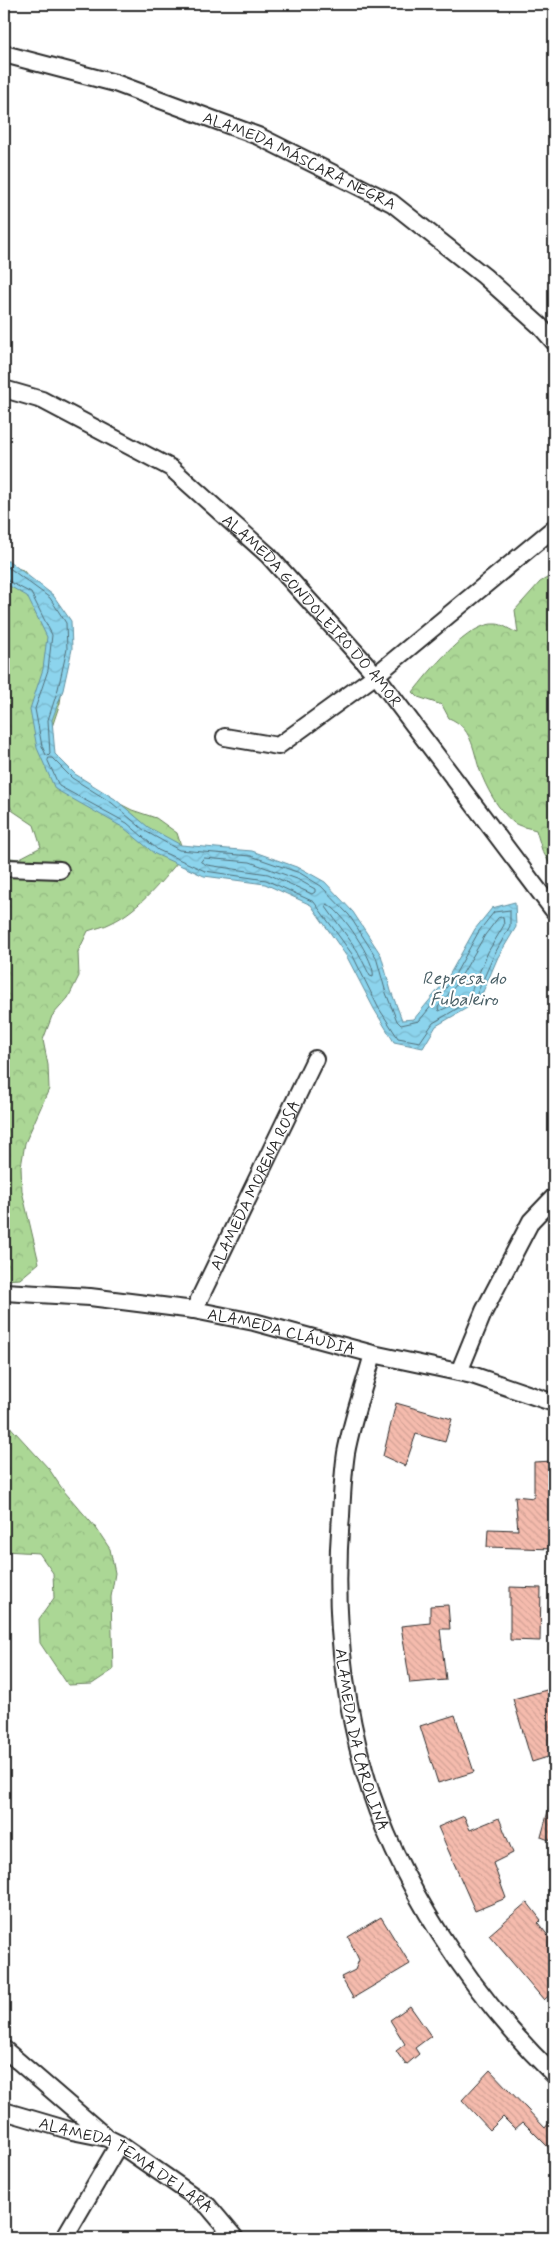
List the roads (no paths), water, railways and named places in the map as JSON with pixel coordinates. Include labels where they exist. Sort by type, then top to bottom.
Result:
[{"type":"street","name":"ALAMEDA MÁSCARA NEGRA","points":[[4,54],[114,83],[258,136],[392,203],[484,276],[540,326],[554,342]]},
{"type":"street","name":"ALAMEDA GONDOLEIRO DO AMOR","points":[[4,389],[42,400],[171,468],[268,555],[376,675],[554,911]]},
{"type":"street","points":[[225,737],[278,746],[376,675],[554,528]]},
{"type":"street","points":[[4,868],[60,870]]},
{"type":"street","name":"ALAMEDA MORENA ROSA","points":[[194,1310],[315,1059]]},
{"type":"street","points":[[459,1372],[484,1311],[531,1221],[554,1197]]},
{"type":"street","name":"ALAMEDA CLÁUDIA","points":[[4,1292],[90,1297],[194,1310],[254,1322],[373,1354],[459,1372],[554,1403]]},
{"type":"street","name":"ALAMEDA DA CAROLINA","points":[[373,1354],[346,1453],[337,1564],[339,1616],[345,1675],[364,1771],[388,1835],[417,1894],[461,1966],[491,2008],[554,2076]]},
{"type":"street","points":[[4,2049],[113,2141],[64,2238]]},
{"type":"street","name":"ALAMEDA TEMA DE LARA","points":[[4,2110],[72,2131],[113,2141],[208,2206],[235,2238]]},
{"type":"water","name":"Represa do Fubaleiro","points":[[4,561],[9,561],[53,595],[71,621],[72,649],[63,690],[52,720],[55,754],[75,774],[115,799],[148,827],[181,845],[252,851],[302,869],[325,882],[353,912],[381,955],[391,991],[402,1020],[414,1019],[447,979],[475,929],[492,908],[515,902],[516,927],[498,957],[479,1001],[436,1026],[423,1048],[394,1042],[374,1009],[347,957],[311,905],[265,884],[204,876],[155,854],[124,828],[55,789],[37,748],[30,709],[43,669],[47,637],[27,596],[4,583]]}]
